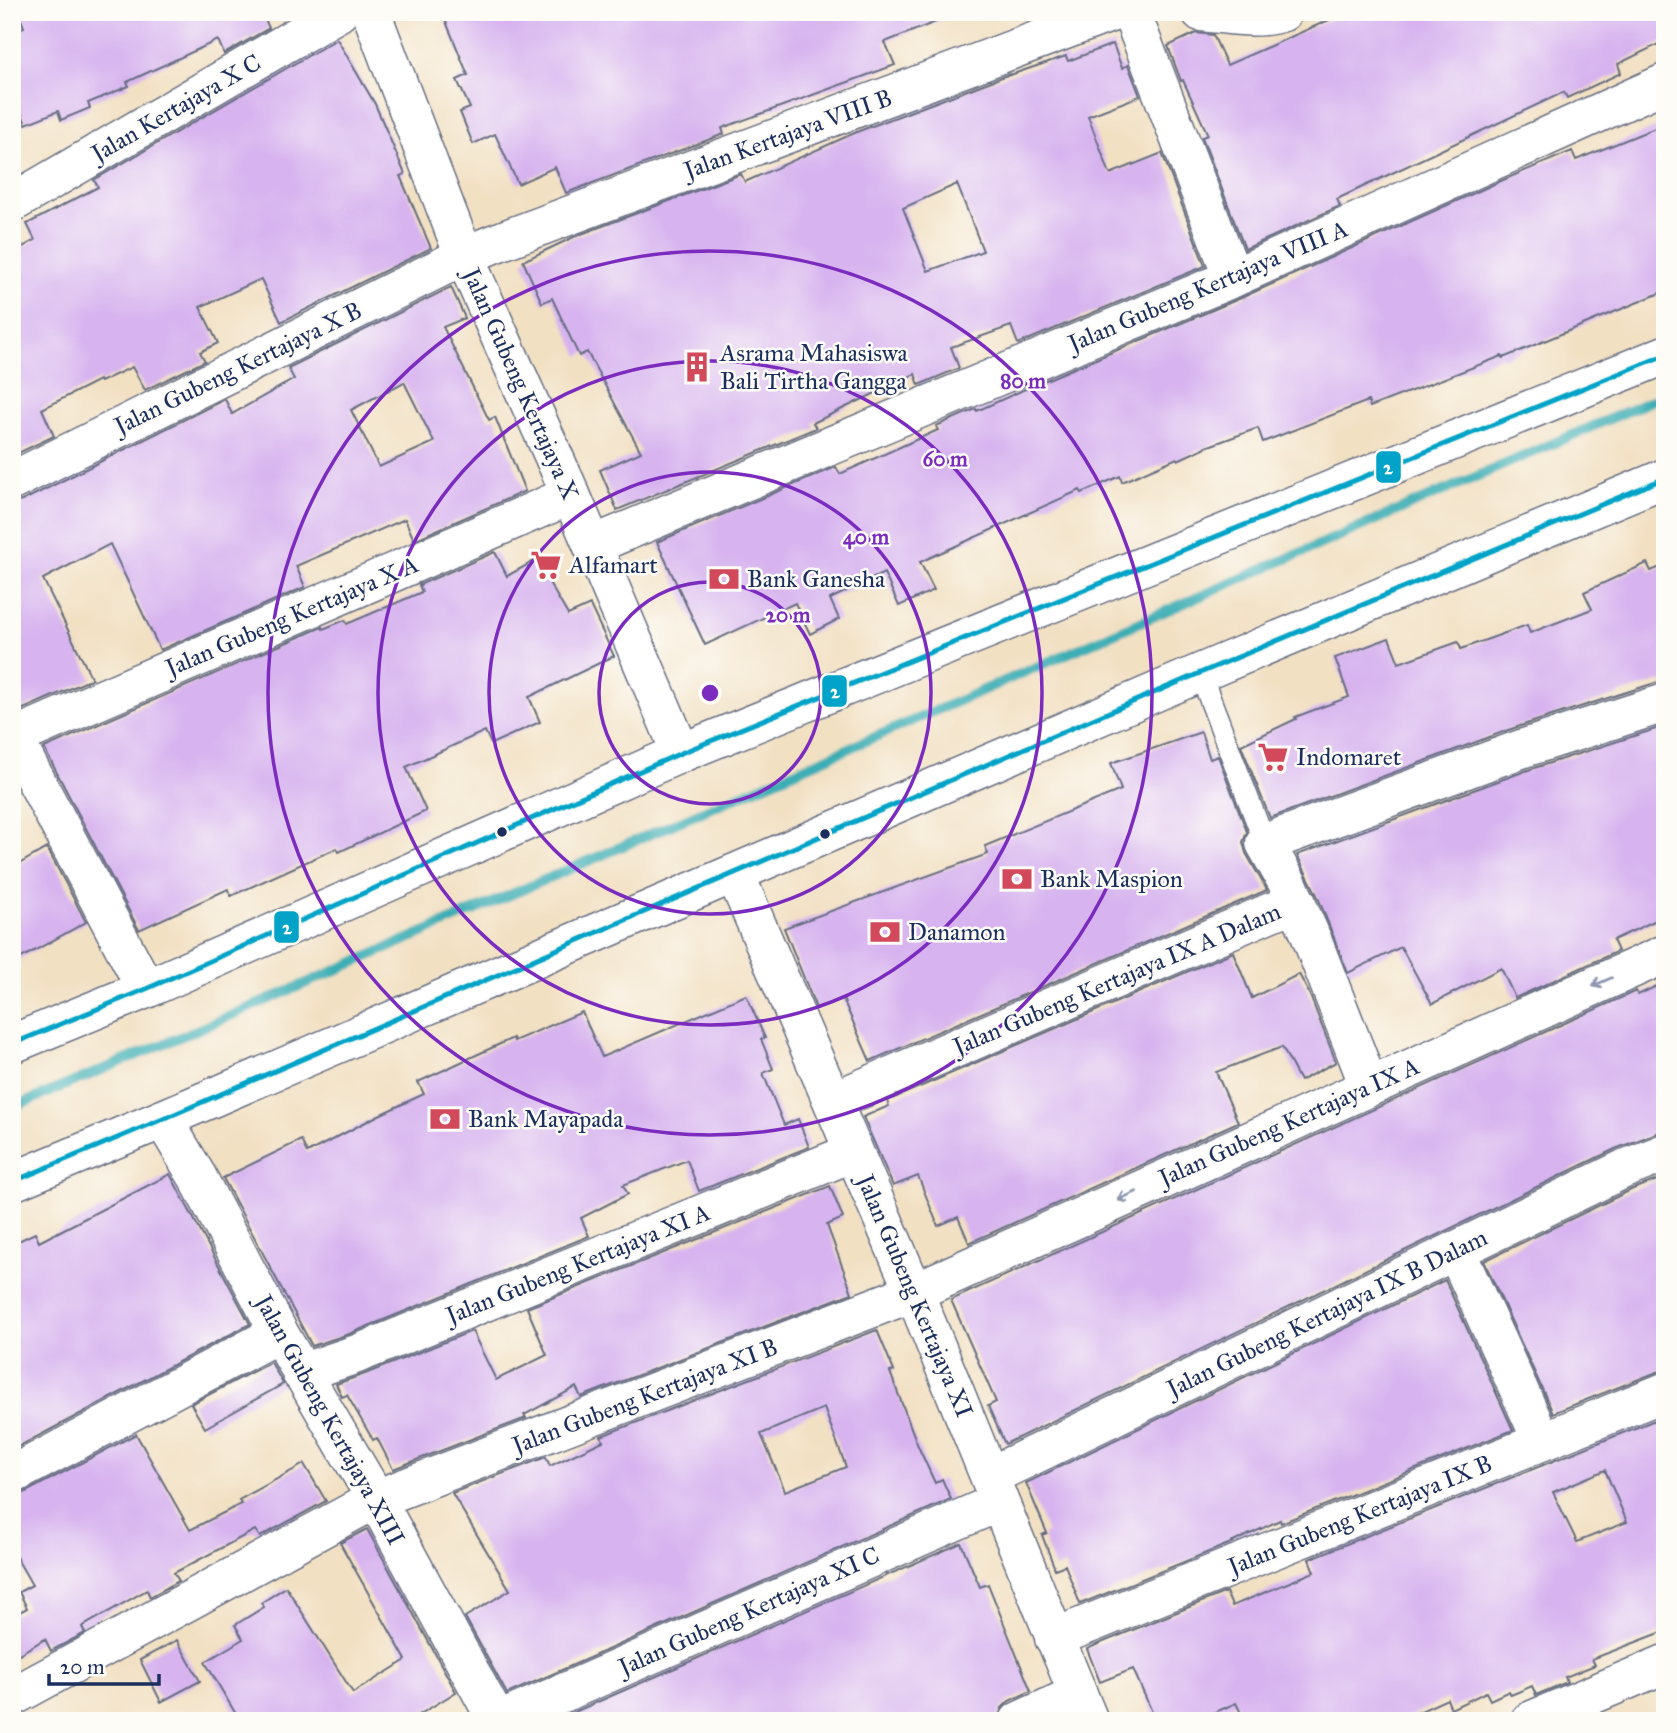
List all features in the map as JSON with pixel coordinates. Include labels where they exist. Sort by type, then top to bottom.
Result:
[{"type":"street","name":"Jalan Kertajaya X C","points":[[12,203],[339,12]]},
{"type":"street","name":"Jalan Gubeng Kertajaya X","points":[[371,12],[464,256],[593,545],[681,752]]},
{"type":"street","name":"Jalan Kertajaya VIII B","points":[[464,256],[1113,12]]},
{"type":"street","points":[[1131,12],[1233,278]]},
{"type":"street","points":[[1201,12],[1270,17],[1283,12]]},
{"type":"street","name":"Jalan Gubeng Kertajaya VIII A","points":[[593,545],[1233,278],[1665,83]]},
{"type":"street","name":"Jalan Gubeng Kertajaya X B","points":[[12,481],[464,256]]},
{"type":"street","points":[[12,1044],[146,989],[681,752],[1665,355]]},
{"type":"street","points":[[12,1182],[1200,673],[1665,478]]},
{"type":"street","name":"Jalan Gubeng Kertajaya X A","points":[[13,737],[571,495]]},
{"type":"street","points":[[1265,843],[1521,750],[1665,703]]},
{"type":"street","points":[[13,737],[146,989]]},
{"type":"street","name":"Jalan Gubeng Kertajaya IX A Dalam","points":[[833,1101],[1297,903],[1265,843]]},
{"type":"street","name":"Jalan Gubeng Kertajaya XI","points":[[735,874],[914,1292],[1083,1707]]},
{"type":"street","points":[[1297,903],[1369,1086]]},
{"type":"street","name":"Jalan Gubeng Kertajaya IX A","points":[[914,1292],[1665,954]]},
{"type":"street","name":"Jalan Gubeng Kertajaya XIII","points":[[163,1119],[198,1178],[301,1373],[376,1499],[498,1721]]},
{"type":"street","name":"Jalan Gubeng Kertajaya XI A","points":[[301,1373],[357,1354],[854,1152]]},
{"type":"street","name":"Jalan Gubeng Kertajaya IX B Dalam","points":[[994,1489],[1456,1251],[1624,1169],[1665,1153]]},
{"type":"street","points":[[1456,1251],[1542,1441]]},
{"type":"street","name":"Jalan Gubeng Kertajaya XI B","points":[[12,1697],[376,1499],[914,1292]]},
{"type":"street","points":[[12,1475],[279,1333]]},
{"type":"street","name":"Jalan Gubeng Kertajaya IX B","points":[[1054,1638],[1665,1392]]},
{"type":"street","name":"Jalan Gubeng Kertajaya XI C","points":[[498,1721],[994,1489]]},
{"type":"street","points":[[1530,1721],[1665,1664]]},
{"type":"street","points":[[1019,1721],[1083,1707]]},
{"type":"lane","points":[[1200,673],[1265,843]]},
{"type":"building","points":[[18,12],[279,12],[265,19],[269,28],[224,54],[218,40],[127,82],[129,86],[88,103],[90,108],[61,120],[58,111],[26,124],[12,89],[12,32],[24,27]]},
{"type":"building","points":[[442,12],[956,14],[885,42],[895,65],[722,128],[724,134],[566,193],[555,167],[518,184],[495,134],[473,144],[460,112],[470,108],[457,80],[468,75]]},
{"type":"building","points":[[1347,12],[1665,12],[1665,41],[1618,64],[1621,73],[1567,98],[1564,92],[1337,199],[1340,206],[1245,249],[1202,137],[1208,135],[1183,80],[1181,81],[1168,46],[1196,33],[1213,35],[1227,65]]},
{"type":"building","points":[[337,39],[375,104],[405,174],[400,176],[431,248],[281,322],[261,279],[200,307],[218,343],[200,352],[205,361],[145,390],[132,367],[100,382],[99,380],[42,409],[54,436],[12,456],[12,253],[35,240],[27,224],[98,187],[94,180]]},
{"type":"building","points":[[1113,44],[1122,68],[1128,65],[1140,96],[1088,116],[1110,174],[1162,153],[1205,266],[1018,344],[1011,326],[951,347],[959,368],[919,385],[915,374],[813,423],[816,428],[617,510],[600,470],[641,452],[587,352],[579,356],[552,298],[542,303],[523,261],[576,236],[741,174],[745,182],[859,131],[1010,74],[1066,56],[1068,61]],"holes":[[[957,184],[983,251],[928,271],[903,208]]]},
{"type":"building","points":[[1665,124],[1665,291],[1503,358],[1502,356],[1370,407],[1368,401],[1263,442],[1258,428],[1122,482],[1120,476],[1082,493],[1080,490],[920,562],[934,590],[899,606],[884,573],[830,599],[839,619],[810,634],[795,603],[705,645],[657,542],[836,467],[840,474],[938,430],[936,426],[1241,298],[1572,151],[1576,160]]},
{"type":"building","points":[[451,287],[465,318],[443,327],[489,420],[495,417],[525,491],[414,540],[405,519],[296,566],[305,587],[160,650],[110,544],[43,579],[92,679],[19,711],[12,697],[12,503],[22,501],[225,399],[232,414],[294,379],[288,368]],"holes":[[[404,382],[434,442],[379,467],[351,410]]]},
{"type":"building","points":[[495,552],[507,576],[536,560],[568,615],[590,605],[614,656],[529,697],[540,722],[491,744],[485,731],[406,767],[426,811],[339,852],[337,848],[231,896],[228,889],[139,930],[44,748],[322,627],[323,629],[345,620],[347,624],[422,592],[419,585]]},
{"type":"building","points":[[1647,563],[1651,571],[1665,565],[1665,682],[1514,728],[1270,818],[1241,745],[1296,719],[1295,717],[1349,697],[1335,658],[1389,638],[1399,663],[1458,642],[1461,649],[1527,625],[1530,633],[1592,609],[1584,592]]},
{"type":"building","points":[[1665,726],[1665,916],[1613,940],[1618,951],[1515,998],[1501,968],[1432,1004],[1401,947],[1348,973],[1317,895],[1297,855],[1528,770]]},
{"type":"building","points":[[1201,732],[1210,759],[1218,756],[1247,832],[1243,842],[1246,853],[1267,890],[870,1061],[843,999],[816,1008],[784,928],[988,854],[985,846],[1121,790],[1111,763]]},
{"type":"building","points":[[47,848],[86,922],[12,963],[12,868]]},
{"type":"building","points":[[1233,952],[1252,998],[1299,974],[1336,1062],[1300,1081],[1282,1047],[1216,1072],[1238,1122],[969,1243],[958,1217],[938,1226],[918,1176],[893,1186],[863,1117],[889,1106],[887,1101]]},
{"type":"building","points":[[1665,982],[1665,1132],[1615,1149],[1005,1444],[988,1406],[996,1402],[951,1300],[1636,991],[1638,995]]},
{"type":"building","points":[[746,995],[765,1038],[761,1039],[773,1069],[763,1073],[784,1125],[798,1119],[809,1147],[699,1191],[687,1160],[623,1185],[628,1194],[581,1218],[589,1236],[349,1334],[312,1346],[223,1178],[301,1140],[307,1153],[424,1094],[418,1082],[513,1038],[514,1041],[582,1012],[602,1057]]},
{"type":"building","points":[[170,1174],[250,1324],[12,1450],[12,1244],[35,1233],[39,1242]]},
{"type":"building","points":[[1665,1177],[1665,1371],[1553,1413],[1484,1261],[1633,1189]]},
{"type":"building","points":[[830,1186],[843,1218],[827,1225],[852,1293],[581,1397],[576,1387],[524,1415],[526,1418],[393,1469],[377,1438],[373,1440],[347,1395],[342,1397],[336,1384],[472,1331],[496,1380],[547,1355],[527,1308]]},
{"type":"building","points":[[1445,1280],[1513,1430],[1281,1523],[1280,1520],[1231,1543],[1080,1604],[1065,1565],[1055,1569],[1042,1535],[1047,1533],[1026,1483]]},
{"type":"building","points":[[877,1330],[894,1371],[890,1372],[918,1446],[935,1483],[942,1479],[951,1499],[507,1694],[465,1617],[510,1590],[452,1493],[546,1457],[550,1466],[603,1441],[601,1436]],"holes":[[[824,1408],[846,1467],[785,1491],[761,1434]]]},
{"type":"building","points":[[271,1362],[283,1384],[205,1428],[191,1404]]},
{"type":"building","points":[[1665,1416],[1665,1631],[1592,1659],[1595,1665],[1565,1677],[1567,1682],[1536,1695],[1532,1686],[1511,1695],[1509,1691],[1490,1700],[1486,1692],[1451,1709],[1447,1699],[1399,1721],[1245,1721],[1236,1703],[1195,1721],[1156,1721],[1133,1669],[1100,1682],[1087,1649],[1226,1592],[1232,1606],[1314,1572],[1309,1559]],"holes":[[[1605,1470],[1627,1522],[1577,1542],[1553,1492]]]},
{"type":"building","points":[[136,1434],[190,1530],[241,1504],[239,1500],[304,1464],[326,1501],[260,1537],[255,1530],[174,1573],[179,1581],[150,1597],[147,1590],[82,1627],[85,1633],[51,1651],[45,1639],[12,1658],[12,1616],[27,1608],[19,1592],[32,1585],[12,1550],[12,1497]]},
{"type":"building","points":[[367,1529],[456,1692],[409,1721],[240,1721],[205,1662],[243,1639],[235,1625],[264,1607],[261,1603],[286,1587],[353,1693],[406,1660],[340,1543]]},
{"type":"building","points":[[961,1543],[980,1587],[988,1584],[1031,1691],[1009,1701],[998,1718],[990,1721],[554,1721]]},
{"type":"building","points":[[177,1640],[200,1681],[161,1702],[140,1660]]},
{"type":"waterway","points":[[12,1108],[1665,395]]},
{"type":"transit line","name":"2","points":[[12,1044],[146,989],[681,753],[1665,355]]},
{"type":"transit line","name":"2","points":[[12,1182],[1200,673],[1665,478]]},
{"type":"place","name":"Asrama Mahasiswa Bali Tirtha Gangga","points":[[697,367]]},
{"type":"place","name":"Alfamart","points":[[546,565]]},
{"type":"place","name":"Bank Ganesha","points":[[724,579]]},
{"type":"place","name":"Indomaret","points":[[1273,757]]},
{"type":"place","name":"Bank Maspion","points":[[1017,879]]},
{"type":"place","name":"Danamon","points":[[885,932]]},
{"type":"place","name":"Bank Mayapada","points":[[445,1119]]}]
